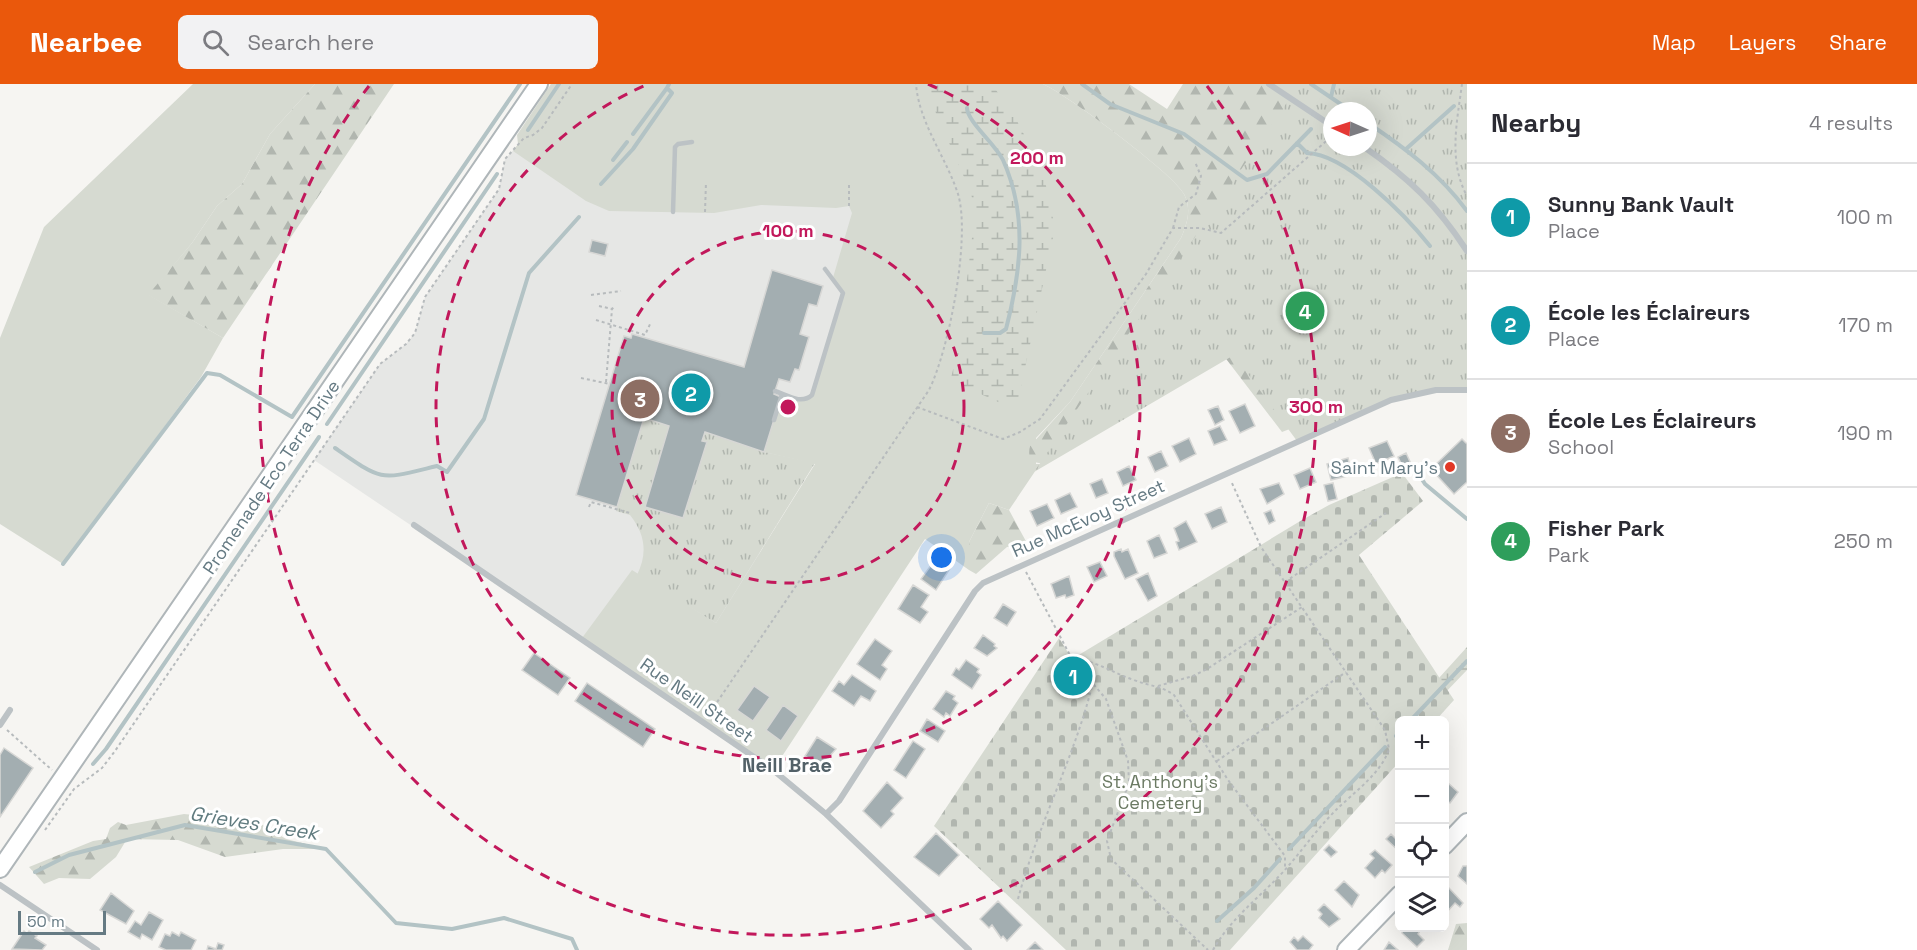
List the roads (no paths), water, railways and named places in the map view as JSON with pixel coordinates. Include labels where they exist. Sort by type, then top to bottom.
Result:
[{"type":"street","name":"Promenade Eco Terra Drive","points":[[0,869],[64,779],[539,84]]},
{"type":"street","points":[[1269,84],[1323,120]]},
{"type":"street","points":[[1377,156],[1409,179],[1453,230],[1467,251]]},
{"type":"street","name":"Rue McEvoy Street","points":[[826,814],[839,801],[975,591],[991,578],[1391,400],[1436,390],[1467,390]]},
{"type":"street","name":"Rue Neill Street","points":[[414,525],[772,770],[826,814],[969,950]]},
{"type":"street","points":[[0,725],[10,710]]},
{"type":"street","points":[[1449,841],[1467,822]]},
{"type":"street","points":[[0,885],[98,950]]},
{"type":"street","points":[[1346,950],[1395,899]]},
{"type":"lane","points":[[673,212],[675,147],[692,142]]},
{"type":"lane","points":[[775,391],[799,400],[812,395],[843,293],[825,269]]},
{"type":"lane","points":[[774,420],[782,394]]},
{"type":"waterway","points":[[63,564],[207,373],[220,375],[292,417],[520,84]]},
{"type":"waterway","points":[[528,130],[559,84]]},
{"type":"waterway","points":[[601,184],[633,149],[672,93],[667,88],[669,84]]},
{"type":"waterway","points":[[1082,84],[1110,104],[1184,134],[1247,180],[1267,174],[1311,129]]},
{"type":"waterway","points":[[1311,84],[1338,102]]},
{"type":"waterway","points":[[1331,97],[1334,84]]},
{"type":"waterway","points":[[633,134],[667,88]]},
{"type":"waterway","points":[[1406,149],[1454,106]]},
{"type":"waterway","points":[[967,108],[972,120],[1003,160],[1011,181],[1019,223],[1018,265],[1006,329],[1000,333],[984,333]]},
{"type":"waterway","points":[[1377,129],[1421,162],[1467,211]]},
{"type":"waterway","points":[[613,160],[627,142]]},
{"type":"waterway","points":[[1297,143],[1307,153],[1322,156],[1357,175],[1391,204],[1430,246]]},
{"type":"waterway","points":[[327,424],[497,174]]},
{"type":"waterway","points":[[335,448],[363,467],[383,475],[403,474],[437,466],[447,472],[484,419],[529,273],[579,217]]},
{"type":"waterway","points":[[93,764],[106,749],[319,437]]},
{"type":"waterway","points":[[1418,473],[1425,484],[1467,519]]},
{"type":"waterway","points":[[1415,716],[1467,661]]},
{"type":"waterway","points":[[1289,849],[1385,747]]},
{"type":"waterway","name":"Grieves Creek","points":[[35,872],[69,855],[185,825],[326,849],[396,923],[452,929],[504,918],[572,939],[577,950]]},
{"type":"waterway","points":[[1217,921],[1254,888],[1280,859]]},
{"type":"place","name":"Fisher Park","points":[[1305,311]]},
{"type":"place","name":"École les Éclaireurs","points":[[691,393]]},
{"type":"place","name":"École Les Éclaireurs","points":[[640,399]]},
{"type":"place","name":"Saint Mary's","points":[[1450,467]]},
{"type":"place","name":"Sunny Bank Vault","points":[[1073,676]]},
{"type":"district","name":"Neill Brae","points":[[787,765]]},
{"type":"park label","name":"St. Anthony’s Cemetery","points":[[1160,791]]}]
